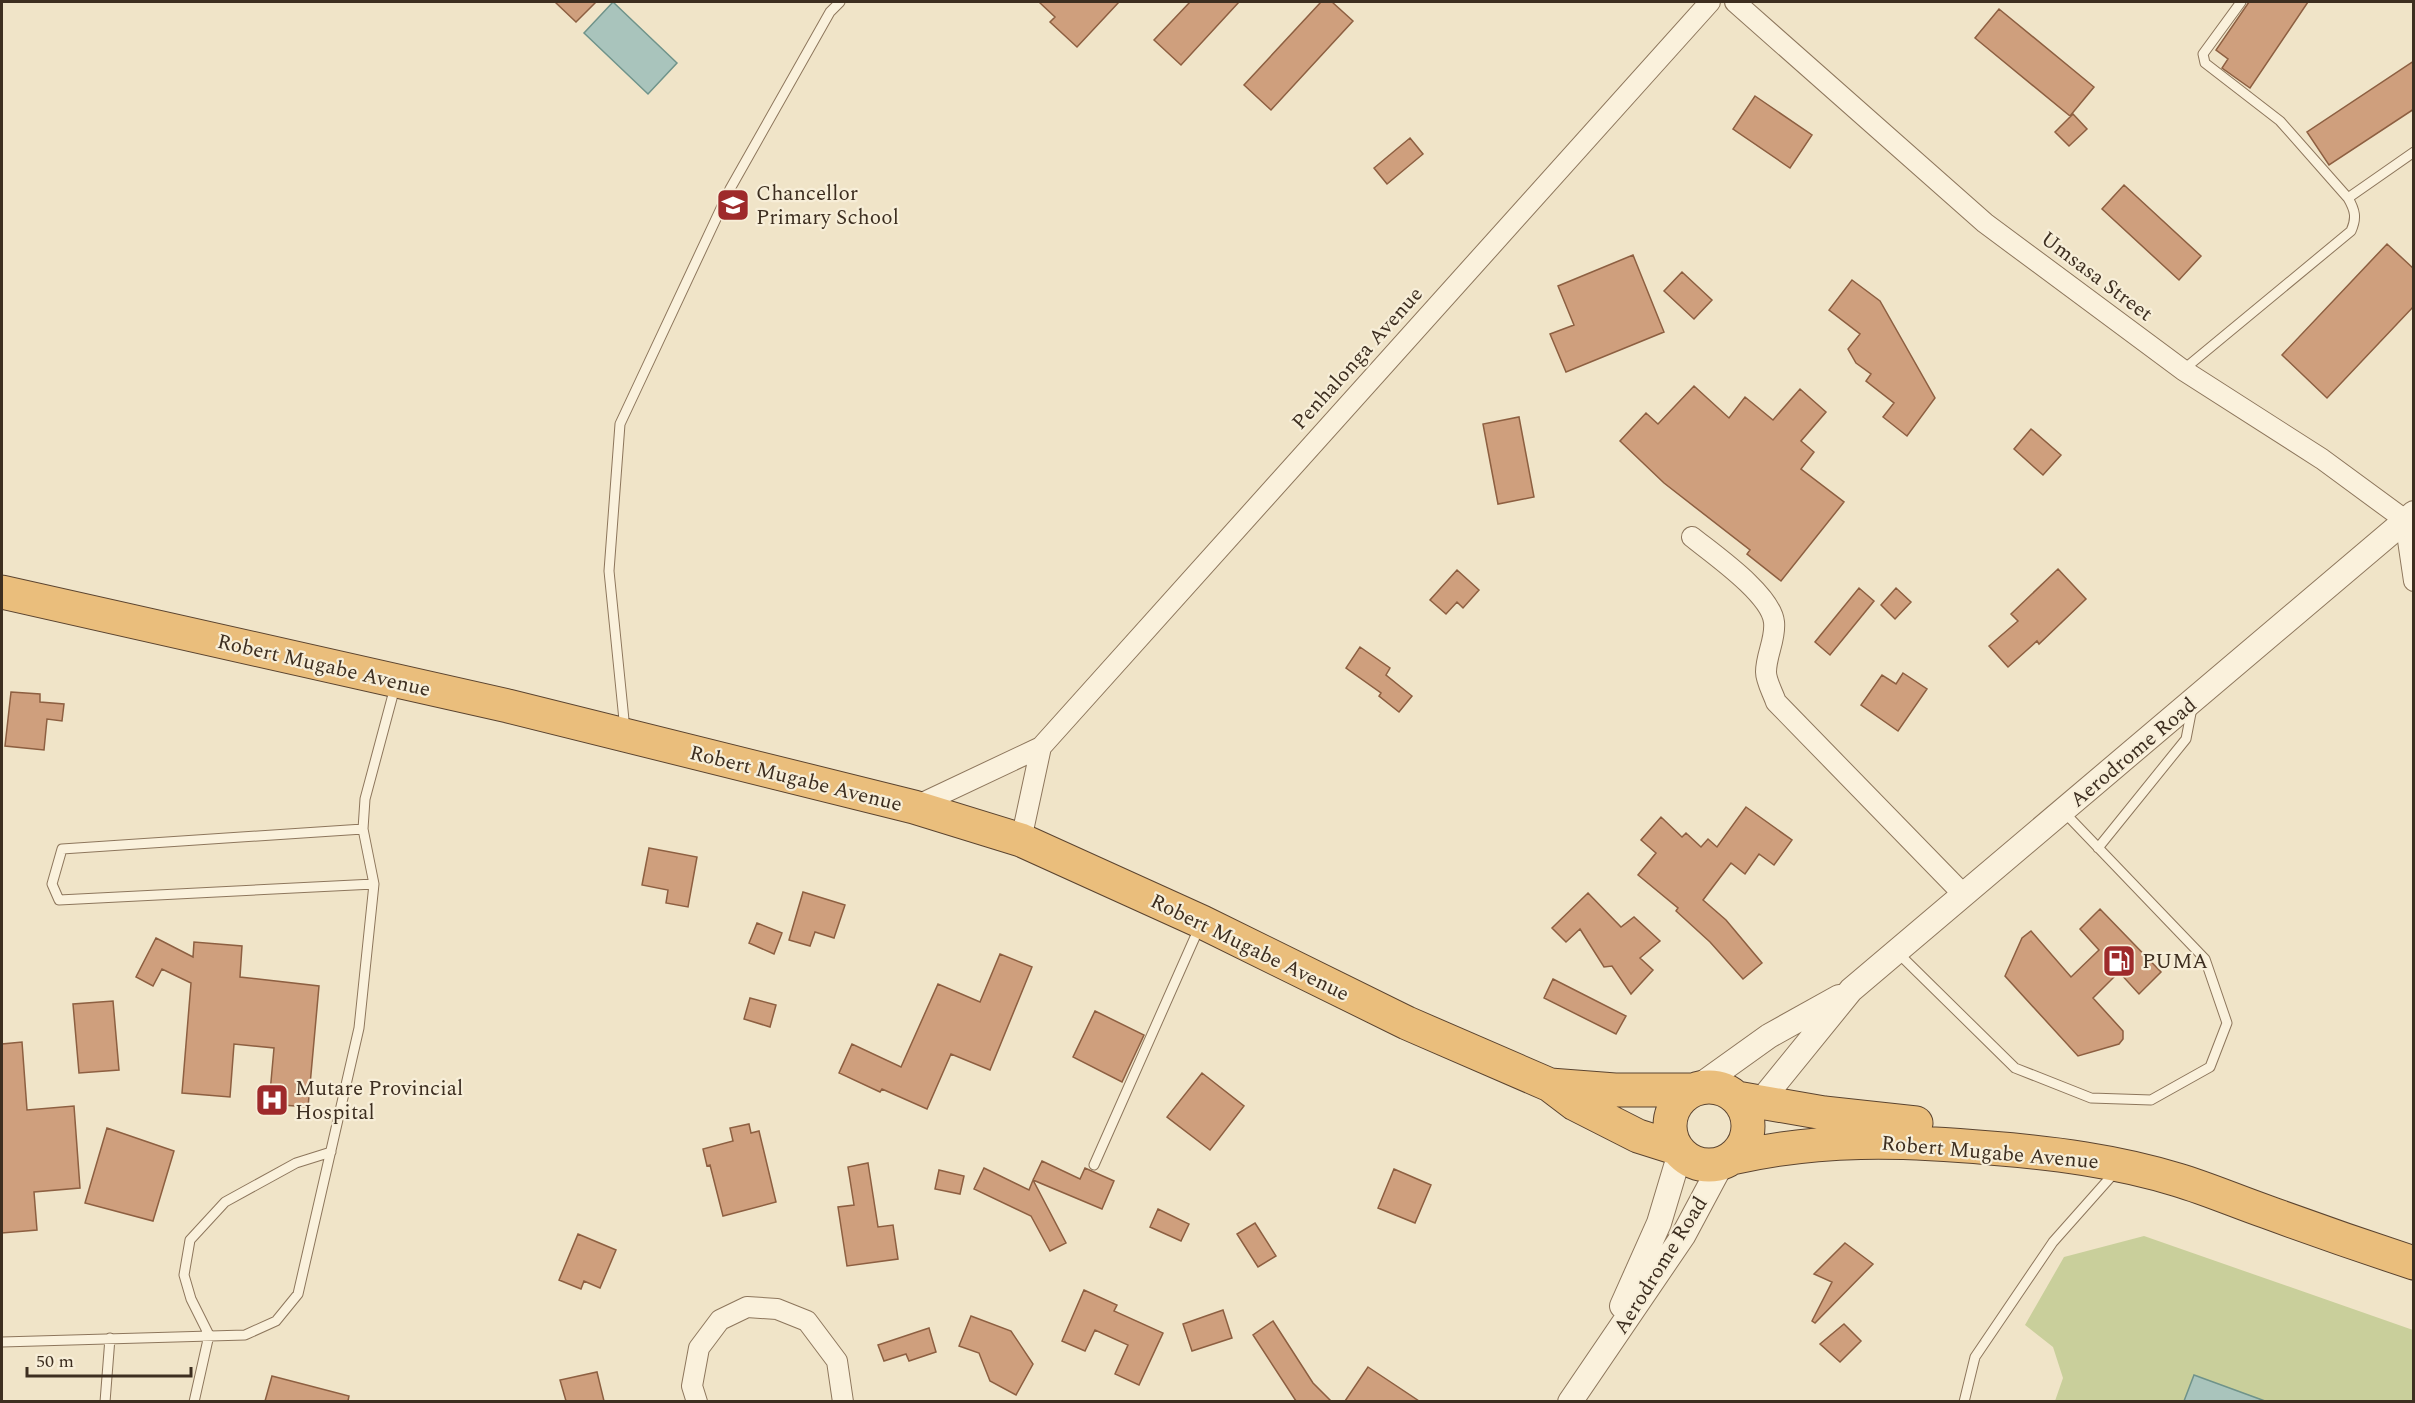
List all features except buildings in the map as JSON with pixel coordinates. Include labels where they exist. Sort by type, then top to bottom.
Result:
[{"type":"highway","name":"Robert Mugabe Avenue","points":[[2,592],[508,706],[914,807],[1021,840],[1202,922],[1407,1023],[1550,1085],[1575,1104],[1611,1123],[1678,1151]]},
{"type":"highway","name":"Robert Mugabe Avenue","points":[[1550,1085],[1615,1090],[1693,1090]]},
{"type":"highway","points":[[1713,1087],[1721,1089],[1748,1106],[1746,1140],[1740,1150],[1727,1161],[1711,1166],[1700,1165],[1678,1151],[1671,1136],[1670,1122],[1677,1104],[1693,1090],[1713,1087]]},
{"type":"highway","name":"Robert Mugabe Avenue","points":[[1748,1106],[2026,1131],[2091,1141],[2178,1163],[2346,1220],[2414,1240]]},
{"type":"highway","name":"Robert Mugabe Avenue","points":[[1727,1161],[1799,1146],[1877,1142],[2027,1151],[2122,1165],[2179,1180],[2414,1263]]},
{"type":"street","name":"Penhalonga Avenue","points":[[914,807],[1041,747],[1710,2]]},
{"type":"street","name":"Umsasa Street","points":[[1735,2],[1985,223],[2183,370],[2409,516]]},
{"type":"street","points":[[2409,516],[2414,581]]},
{"type":"street","name":"Aerodrome Road","points":[[1748,1106],[1851,990],[2409,516]]},
{"type":"street","points":[[1692,537],[1749,584],[1761,597],[1774,620],[1772,648],[1766,672],[1776,702],[1964,895]]},
{"type":"street","name":"Penhalonga Avenue","points":[[1021,840],[1041,747]]},
{"type":"street","name":"Aerodrome Road","points":[[1693,1090],[1769,1036],[1851,990]]},
{"type":"street","name":"Aerodrome Road","points":[[1595,1366],[1659,1223],[1678,1151]]},
{"type":"street","name":"Aerodrome Road","points":[[1570,1401],[1683,1236],[1727,1161]]},
{"type":"street","points":[[697,1401],[692,1386],[699,1348],[720,1320],[747,1307],[777,1310],[807,1321],[837,1361],[843,1401]]},
{"type":"lane","points":[[626,736],[609,571],[620,424],[730,189],[830,12],[840,2]]},
{"type":"lane","points":[[2183,370],[2351,231],[2356,220],[2348,198],[2280,121],[2205,63],[2203,54],[2241,2]]},
{"type":"lane","points":[[2348,198],[2414,152]]},
{"type":"lane","points":[[2,1342],[245,1335],[276,1321],[298,1294],[359,1028],[374,884],[363,829],[365,799],[396,681]]},
{"type":"lane","points":[[2098,848],[2186,738],[2194,699]]},
{"type":"lane","points":[[1897,952],[2015,1068],[2091,1098],[2151,1100],[2211,1067],[2227,1023],[2205,959],[2062,811]]},
{"type":"lane","points":[[363,829],[62,849],[52,884],[59,900],[374,884]]},
{"type":"lane","points":[[1094,1165],[1202,922]]},
{"type":"lane","points":[[194,1401],[209,1335],[191,1299],[184,1275],[190,1240],[225,1202],[296,1163],[331,1152]]},
{"type":"lane","points":[[1965,1401],[1975,1357],[2053,1242],[2122,1165]]},
{"type":"lane","points":[[105,1401],[110,1338]]},
{"type":"green space","points":[[2144,1236],[2413,1330],[2413,1401],[2055,1401],[2063,1378],[2053,1347],[2025,1325],[2064,1257]]},
{"type":"water","points":[[613,2],[677,63],[648,94],[584,33]]},
{"type":"water","points":[[2194,1375],[2265,1401],[2184,1401]]},
{"type":"place","name":"Chancellor Primary School","points":[[733,205]]},
{"type":"place","name":"PUMA","points":[[2119,961]]},
{"type":"place","name":"Mutare Provincial Hospital","points":[[272,1100]]}]
